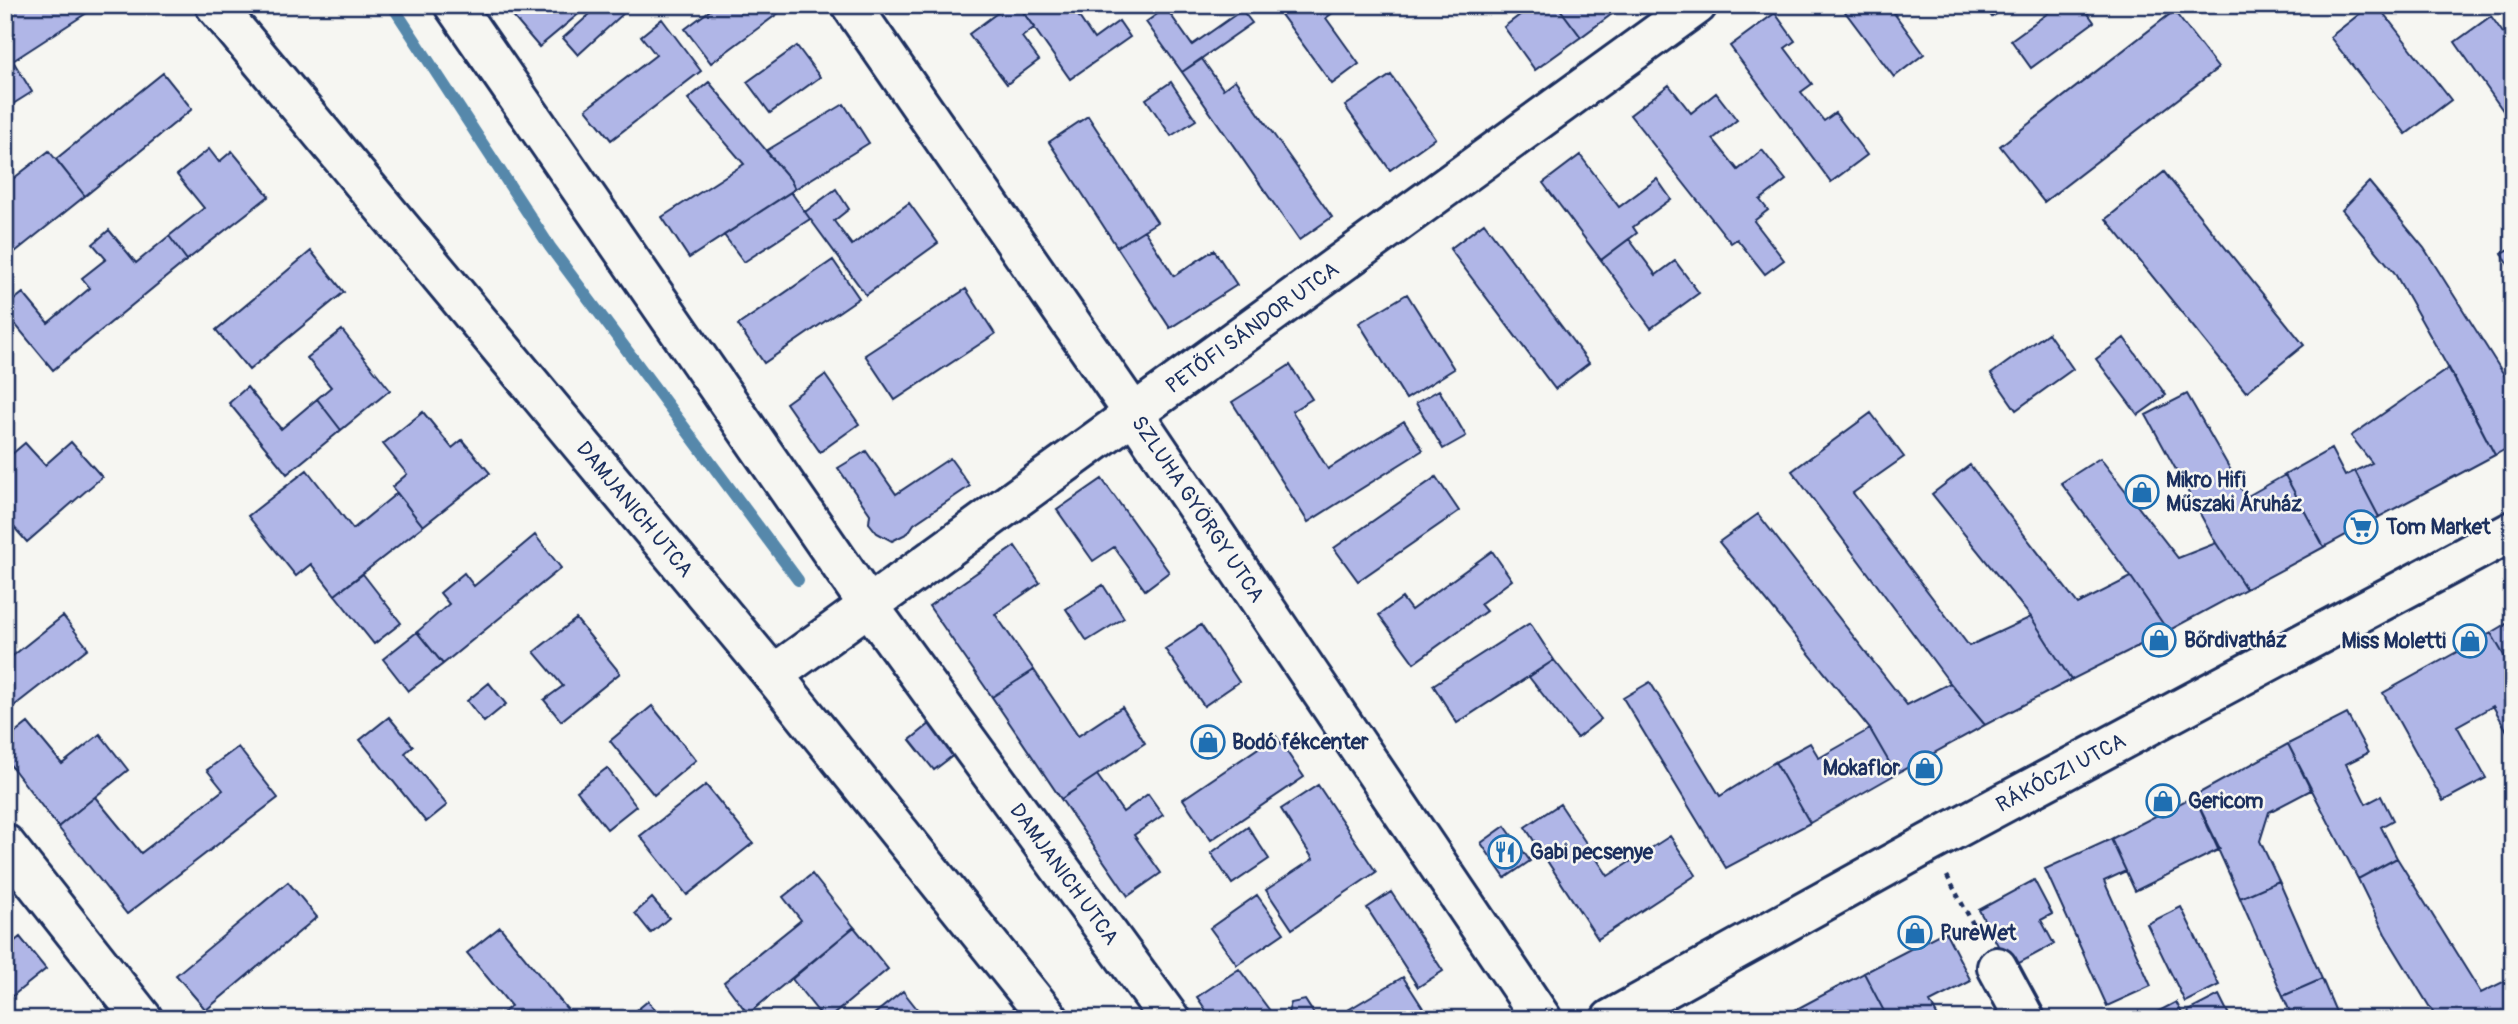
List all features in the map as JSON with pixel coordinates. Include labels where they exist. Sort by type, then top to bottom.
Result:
[{"type":"street","name":"DAMJANICH UTCA","points":[[215,5],[773,675],[1049,1019]]},
{"type":"street","name":"DAMJANICH UTCA","points":[[454,5],[869,606],[1170,1019]]},
{"type":"street","name":"PETŐFI SÁNDOR UTCA","points":[[773,675],[1697,5]]},
{"type":"street","name":"SZLUHA GYÖRGY UTCA","points":[[866,11],[1542,1019]]},
{"type":"street","name":"RÁKÓCZI UTCA","points":[[1611,1019],[1929,843],[2513,531]]},
{"type":"street","points":[[5,844],[143,1019]]},
{"type":"street","points":[[1997,967],[2025,1019]]},
{"type":"path","points":[[1929,843],[1997,967]]},
{"type":"building","points":[[24,5],[99,5],[5,66],[5,16]]},
{"type":"building","points":[[577,5],[582,11],[539,47],[504,6]]},
{"type":"building","points":[[600,5],[617,5],[624,13],[578,55],[563,38]]},
{"type":"building","points":[[717,5],[781,5],[784,9],[711,63],[685,29]]},
{"type":"building","points":[[1008,5],[1018,5],[1035,27],[1022,37],[1039,60],[1007,84],[969,34]]},
{"type":"building","points":[[1018,5],[1071,5],[1094,39],[1119,21],[1130,37],[1070,79]]},
{"type":"building","points":[[1281,5],[1343,5],[1326,18],[1359,64],[1332,84],[1277,9]]},
{"type":"building","points":[[1533,5],[1557,5],[1581,37],[1535,70],[1504,27]]},
{"type":"building","points":[[1557,5],[1624,5],[1581,37]]},
{"type":"building","points":[[1840,5],[1888,5],[1924,54],[1894,77]]},
{"type":"building","points":[[1983,5],[2009,5],[1992,17]]},
{"type":"building","points":[[2059,5],[2082,5],[2094,22],[2031,68],[2011,40]]},
{"type":"building","points":[[2371,5],[2377,5],[2451,100],[2406,134],[2330,37]]},
{"type":"building","points":[[1166,8],[1192,45],[1242,10],[1252,23],[1182,72],[1146,22]]},
{"type":"building","points":[[2174,11],[2218,68],[2044,202],[2000,146]]},
{"type":"building","points":[[1775,13],[1795,41],[1785,48],[1812,84],[1801,92],[1824,121],[1835,113],[1867,155],[1831,182],[1730,46]]},
{"type":"building","points":[[2491,16],[2513,47],[2511,122],[2455,42]]},
{"type":"building","points":[[662,19],[701,71],[611,140],[586,109],[656,55],[641,36]]},
{"type":"building","points":[[797,46],[820,77],[770,113],[747,82]]},
{"type":"building","points":[[1202,59],[1223,89],[1235,80],[1332,217],[1299,240],[1182,72]]},
{"type":"building","points":[[13,61],[32,92],[5,109],[5,66]]},
{"type":"building","points":[[163,73],[192,109],[85,196],[56,159]]},
{"type":"building","points":[[1391,75],[1435,138],[1390,170],[1345,106]]},
{"type":"building","points":[[709,82],[790,179],[795,189],[689,258],[662,217],[744,164],[688,99]]},
{"type":"building","points":[[1171,82],[1196,120],[1171,136],[1146,99]]},
{"type":"building","points":[[1669,85],[1691,113],[1716,93],[1737,120],[1713,139],[1738,170],[1762,150],[1786,180],[1760,200],[1768,210],[1754,221],[1784,260],[1765,274],[1737,239],[1731,243],[1630,115]]},
{"type":"building","points":[[844,104],[869,143],[795,189],[766,151]]},
{"type":"building","points":[[1088,116],[1157,222],[1117,247],[1049,142]]},
{"type":"building","points":[[209,149],[219,162],[232,151],[269,196],[187,260],[169,236],[204,208],[177,175]]},
{"type":"building","points":[[49,151],[85,196],[5,260],[5,185]]},
{"type":"building","points":[[1580,155],[1619,207],[1657,179],[1671,199],[1633,227],[1637,233],[1601,260],[1543,183]]},
{"type":"building","points":[[2164,172],[2304,345],[2246,392],[2106,219]]},
{"type":"building","points":[[2369,182],[2424,248],[2508,381],[2513,378],[2513,445],[2495,455],[2394,272],[2342,210]]},
{"type":"building","points":[[836,189],[849,209],[834,221],[852,245],[909,203],[938,243],[866,295],[805,212]]},
{"type":"building","points":[[791,192],[810,219],[744,262],[724,235]]},
{"type":"building","points":[[1484,223],[1589,363],[1555,389],[1450,249]]},
{"type":"building","points":[[109,230],[136,263],[169,236],[187,260],[53,370],[5,312],[5,307],[23,293],[48,323],[90,288],[82,278],[106,259],[93,244]]},
{"type":"building","points":[[1144,230],[1174,276],[1214,250],[1237,285],[1170,328],[1117,247]]},
{"type":"building","points":[[1629,239],[1656,275],[1675,261],[1699,293],[1651,328],[1601,260]]},
{"type":"building","points":[[2513,247],[2513,274],[2502,253]]},
{"type":"building","points":[[311,251],[344,292],[249,370],[216,330]]},
{"type":"building","points":[[833,260],[859,298],[764,363],[738,325]]},
{"type":"building","points":[[966,289],[995,334],[895,400],[865,355]]},
{"type":"building","points":[[1407,294],[1454,369],[1406,399],[1359,323]]},
{"type":"building","points":[[342,330],[390,390],[341,430],[317,399],[331,387],[307,358]]},
{"type":"building","points":[[2048,333],[2073,369],[2016,410],[1991,374]]},
{"type":"building","points":[[2124,338],[2166,395],[2138,415],[2096,359]]},
{"type":"building","points":[[1290,365],[1312,399],[1292,411],[1328,469],[1404,421],[1423,450],[1308,522],[1232,402]]},
{"type":"building","points":[[2449,368],[2495,455],[2379,517],[2355,471],[2372,463],[2351,436]]},
{"type":"building","points":[[825,375],[859,424],[820,452],[786,403]]},
{"type":"building","points":[[247,387],[281,429],[317,399],[341,430],[287,474],[229,403]]},
{"type":"building","points":[[1439,390],[1466,436],[1443,449],[1416,403]]},
{"type":"building","points":[[2187,394],[2246,497],[2285,475],[2324,547],[2246,589],[2216,543],[2146,415]]},
{"type":"building","points":[[423,412],[452,448],[462,440],[490,473],[423,526],[392,487],[407,474],[383,444]]},
{"type":"building","points":[[1871,413],[1904,457],[1853,493],[1969,646],[2031,617],[2071,680],[1985,725],[1950,683],[1792,471]]},
{"type":"building","points":[[71,442],[102,477],[27,542],[5,517],[5,460],[25,443],[45,465]]},
{"type":"building","points":[[2331,449],[2345,476],[2355,471],[2379,517],[2324,547],[2285,475]]},
{"type":"building","points":[[866,451],[896,494],[950,458],[970,486],[914,524],[908,533],[892,541],[877,533],[869,523],[870,514],[838,468]]},
{"type":"building","points":[[2100,458],[2178,558],[2216,543],[2246,589],[2168,631],[2061,483]]},
{"type":"building","points":[[1970,465],[2078,604],[2131,577],[2168,631],[2071,680],[2031,617],[1932,494]]},
{"type":"building","points":[[307,470],[353,529],[397,493],[423,526],[335,595],[311,564],[296,576],[248,516]]},
{"type":"building","points":[[1436,477],[1459,511],[1358,581],[1334,548]]},
{"type":"building","points":[[1102,479],[1169,572],[1145,590],[1114,547],[1093,561],[1057,510]]},
{"type":"building","points":[[1758,514],[1907,705],[1950,683],[1985,725],[1896,774],[1870,729],[1719,542]]},
{"type":"building","points":[[535,535],[561,568],[443,664],[417,632],[449,604],[440,593],[464,573],[474,586]]},
{"type":"building","points":[[1015,546],[1040,583],[995,614],[1034,670],[992,697],[929,606]]},
{"type":"building","points":[[1492,551],[1512,580],[1480,604],[1486,611],[1414,663],[1379,615],[1402,598],[1411,610]]},
{"type":"building","points":[[363,574],[401,623],[374,644],[335,595]]},
{"type":"building","points":[[1103,585],[1124,618],[1087,641],[1066,609]]},
{"type":"building","points":[[63,616],[88,648],[5,713],[5,662]]},
{"type":"building","points":[[576,619],[620,673],[561,721],[544,700],[563,686],[534,652]]},
{"type":"building","points":[[2513,620],[2513,671],[2491,633]]},
{"type":"building","points":[[1530,623],[1554,660],[1457,723],[1433,685]]},
{"type":"building","points":[[1201,625],[1239,682],[1204,706],[1165,649]]},
{"type":"building","points":[[417,632],[443,664],[408,691],[383,659]]},
{"type":"building","points":[[2491,633],[2513,671],[2513,742],[2493,706],[2457,726],[2486,778],[2443,801],[2383,693]]},
{"type":"building","points":[[1554,660],[1601,719],[1577,738],[1529,677]]},
{"type":"building","points":[[1034,670],[1078,736],[1122,707],[1145,743],[1061,799],[992,697]]},
{"type":"building","points":[[1650,682],[1720,796],[1775,762],[1810,823],[1726,868],[1623,698]]},
{"type":"building","points":[[489,683],[506,704],[484,722],[467,701]]},
{"type":"building","points":[[652,706],[696,760],[654,795],[610,741]]},
{"type":"building","points":[[2347,714],[2368,753],[2346,764],[2366,804],[2381,796],[2393,820],[2381,827],[2397,858],[2358,879],[2288,744]]},
{"type":"building","points":[[389,717],[413,746],[405,753],[447,805],[426,822],[360,740]]},
{"type":"building","points":[[28,723],[62,764],[100,734],[128,770],[58,827],[5,758],[5,741]]},
{"type":"building","points":[[931,723],[955,754],[934,770],[910,740]]},
{"type":"building","points":[[1870,729],[1896,774],[1810,823],[1775,762],[1810,743],[1819,758]]},
{"type":"building","points":[[1276,736],[1304,777],[1211,840],[1183,799]]},
{"type":"building","points":[[2288,744],[2311,790],[2269,812],[2260,841],[2279,881],[2240,898],[2194,796]]},
{"type":"building","points":[[238,747],[278,798],[127,914],[58,827],[95,797],[141,853],[223,790],[207,770]]},
{"type":"building","points":[[607,768],[636,806],[607,829],[577,791]]},
{"type":"building","points":[[1097,775],[1123,812],[1148,794],[1163,815],[1134,835],[1161,873],[1128,896],[1061,799]]},
{"type":"building","points":[[706,785],[753,843],[687,895],[640,836]]},
{"type":"building","points":[[1318,785],[1376,872],[1292,929],[1266,890],[1313,859],[1281,809]]},
{"type":"building","points":[[2194,796],[2220,849],[2135,891],[2111,839]]},
{"type":"building","points":[[1560,804],[1608,876],[1670,836],[1696,875],[1598,939],[1525,827]]},
{"type":"building","name":"Gabi pecsenye","points":[[1505,826],[1530,861],[1505,878],[1481,843]]},
{"type":"building","points":[[1248,827],[1269,859],[1232,884],[1211,853]]},
{"type":"building","points":[[2111,839],[2126,871],[2104,881],[2151,986],[2107,1006],[2045,869]]},
{"type":"building","points":[[2397,858],[2481,993],[2513,977],[2513,1019],[2437,1019],[2385,934],[2358,879]]},
{"type":"building","points":[[812,874],[854,927],[748,1014],[724,982],[801,920],[783,897]]},
{"type":"building","points":[[2034,880],[2052,914],[2041,920],[2054,944],[2010,968],[1979,910]]},
{"type":"building","points":[[2279,881],[2322,979],[2283,996],[2240,898]]},
{"type":"building","points":[[288,882],[317,917],[206,1010],[176,975]]},
{"type":"building","points":[[1391,892],[1443,971],[1418,987],[1367,908]]},
{"type":"building","points":[[1257,895],[1284,933],[1237,965],[1210,928]]},
{"type":"building","points":[[652,898],[669,918],[651,933],[635,913]]},
{"type":"building","points":[[2181,907],[2219,985],[2185,1002],[2147,924]]},
{"type":"building","points":[[500,927],[572,1015],[566,1019],[496,1019],[511,1006],[467,953]]},
{"type":"building","points":[[854,927],[888,969],[828,1019],[824,1019],[792,979]]},
{"type":"building","points":[[1945,931],[1971,981],[1930,1002],[1939,1019],[1888,1019],[1864,973]]},
{"type":"building","points":[[20,937],[46,969],[5,1002],[5,949]]},
{"type":"building","points":[[1239,969],[1276,1019],[1212,1019],[1197,997]]},
{"type":"building","points":[[1864,973],[1888,1019],[1778,1019]]},
{"type":"building","points":[[1403,977],[1430,1019],[1333,1019]]},
{"type":"building","points":[[2322,979],[2339,1019],[2293,1019],[2283,996]]},
{"type":"building","points":[[903,991],[925,1019],[868,1019]]},
{"type":"building","points":[[2219,995],[2231,1019],[2191,1019],[2188,1011]]},
{"type":"building","points":[[1305,1000],[1314,1014],[1313,1019],[1286,1019],[1291,1003]]},
{"type":"building","points":[[648,1001],[663,1019],[626,1019]]},
{"type":"building","points":[[2176,1002],[2185,1019],[2144,1019]]},
{"type":"building","points":[[317,1010],[324,1019],[306,1019]]},
{"type":"waterway","points":[[392,5],[550,247],[798,580]]},
{"type":"place","name":"Mikro Hifi Műszaki Áruház","points":[[2142,492]]},
{"type":"place","name":"Tom Market","points":[[2361,527]]},
{"type":"place","name":"Bőrdivatház","points":[[2159,640]]},
{"type":"place","name":"Miss Moletti","points":[[2470,641]]},
{"type":"place","name":"Bodó fékcenter","points":[[1208,742]]},
{"type":"place","name":"Mokaflor","points":[[1925,768]]},
{"type":"place","name":"Gericom","points":[[2163,801]]},
{"type":"place","name":"Gabi pecsenye","points":[[1505,852]]},
{"type":"place","name":"PureWet","points":[[1915,933]]}]
